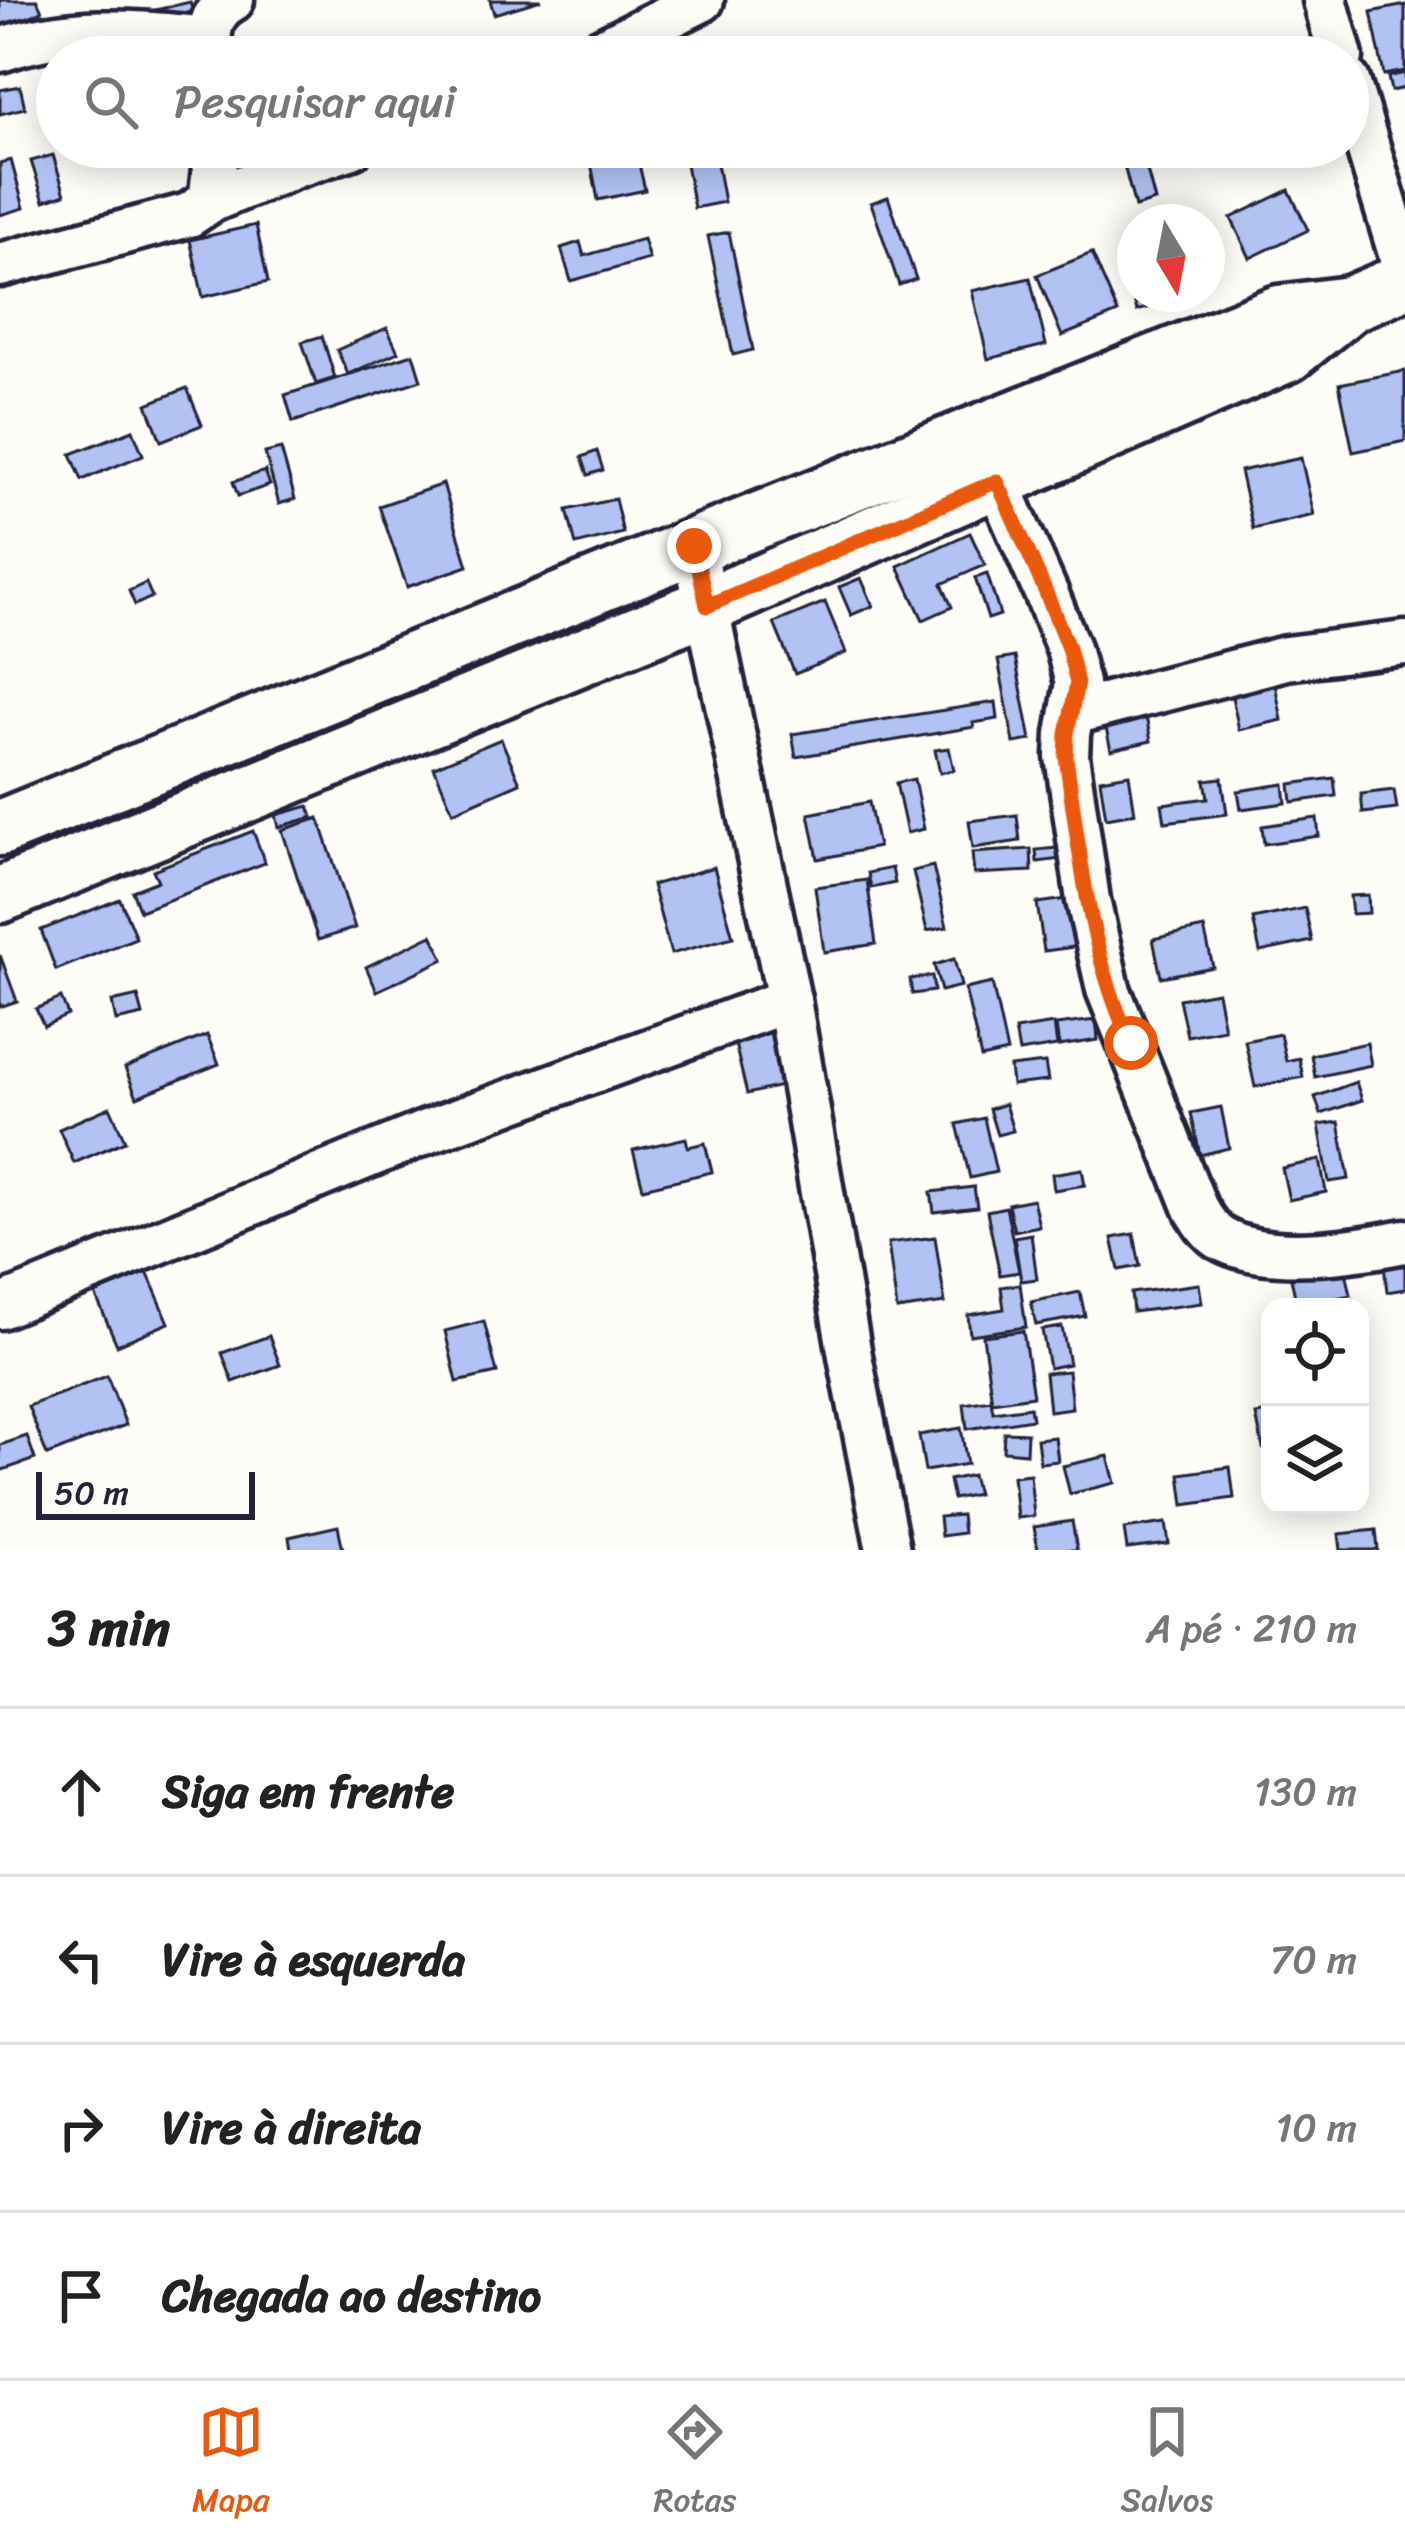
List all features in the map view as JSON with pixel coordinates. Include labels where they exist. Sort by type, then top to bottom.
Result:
[{"type":"main road","points":[[0,829],[1279,313],[1349,304],[1405,281]]},
{"type":"main road","points":[[0,895],[707,606],[1288,354],[1349,304]]},
{"type":"street","points":[[210,36],[212,20],[232,0]]},
{"type":"street","points":[[630,36],[701,0]]},
{"type":"street","points":[[1325,0],[1335,36]]},
{"type":"street","points":[[51,36],[96,32],[153,36]]},
{"type":"street","points":[[0,50],[36,40]]},
{"type":"street","points":[[1369,151],[1405,270]]},
{"type":"street","points":[[209,201],[214,168]]},
{"type":"street","points":[[0,265],[189,214],[290,168]]},
{"type":"street","points":[[997,481],[1068,648],[1077,683],[1066,757],[1104,976],[1207,1227],[1222,1239],[1276,1252],[1315,1254],[1405,1241]]},
{"type":"street","points":[[694,546],[789,1000],[888,1550]]},
{"type":"street","points":[[1073,713],[1286,658],[1405,643]]},
{"type":"street","points":[[0,1307],[429,1131],[789,1000]]},
{"type":"building","points":[[0,0],[37,0],[42,11],[0,30]]},
{"type":"building","points":[[490,0],[541,0],[494,14]]},
{"type":"building","points":[[190,2],[193,12],[158,20],[155,10]]},
{"type":"building","points":[[1405,5],[1405,71],[1384,75],[1371,12]]},
{"type":"building","points":[[1405,73],[1405,88],[1391,91],[1388,77]]},
{"type":"building","points":[[20,86],[25,108],[0,114],[0,90]]},
{"type":"building","points":[[11,160],[24,208],[0,215],[0,163]]},
{"type":"building","points":[[36,160],[36,168],[57,168],[65,194],[44,201],[31,161]]},
{"type":"building","points":[[592,168],[640,168],[645,190],[598,200]]},
{"type":"building","points":[[687,168],[718,168],[724,202],[694,208]]},
{"type":"building","points":[[1125,168],[1146,168],[1155,201],[1134,204]]},
{"type":"building","points":[[1289,190],[1308,230],[1250,258],[1231,218]]},
{"type":"building","points":[[888,197],[916,279],[899,285],[871,203]]},
{"type":"building","points":[[256,225],[268,282],[203,297],[190,240]]},
{"type":"building","points":[[729,232],[753,350],[733,355],[708,236]]},
{"type":"building","points":[[643,239],[649,259],[571,281],[561,248],[580,242],[584,256]]},
{"type":"building","points":[[1092,253],[1118,313],[1062,336],[1037,275]]},
{"type":"building","points":[[1030,278],[1046,345],[988,359],[972,291]]},
{"type":"building","points":[[387,328],[398,352],[348,374],[337,350]]},
{"type":"building","points":[[322,336],[335,378],[316,384],[302,342]]},
{"type":"building","points":[[413,354],[421,380],[293,422],[285,395]]},
{"type":"building","points":[[1405,371],[1405,441],[1353,452],[1339,384]]},
{"type":"building","points":[[187,388],[202,425],[161,441],[147,404]]},
{"type":"building","points":[[133,430],[143,455],[82,480],[71,454]]},
{"type":"building","points":[[281,449],[295,499],[279,504],[265,453]]},
{"type":"building","points":[[597,451],[603,470],[588,475],[582,457]]},
{"type":"building","points":[[1301,458],[1314,515],[1253,529],[1240,471]]},
{"type":"building","points":[[265,471],[270,485],[238,496],[233,482]]},
{"type":"building","points":[[443,484],[468,566],[407,587],[379,506]]},
{"type":"building","points":[[615,499],[623,533],[576,545],[567,510]]},
{"type":"building","points":[[970,533],[985,565],[942,584],[952,607],[923,620],[898,566]]},
{"type":"building","points":[[987,574],[1000,615],[988,619],[975,578]]},
{"type":"building","points":[[861,578],[873,606],[851,615],[839,587]]},
{"type":"building","points":[[146,583],[152,597],[135,605],[129,591]]},
{"type":"building","points":[[825,602],[846,653],[795,674],[774,623]]},
{"type":"building","points":[[1015,657],[1031,740],[1014,743],[998,660]]},
{"type":"building","points":[[1273,674],[1282,720],[1239,730],[1229,683]]},
{"type":"building","points":[[996,702],[998,719],[973,723],[974,727],[796,757],[792,734]]},
{"type":"building","points":[[1144,707],[1151,741],[1111,750],[1103,716]]},
{"type":"building","points":[[501,739],[520,783],[453,812],[434,767]]},
{"type":"building","points":[[949,748],[954,770],[940,773],[935,750]]},
{"type":"building","points":[[1129,774],[1135,813],[1106,818],[1100,779]]},
{"type":"building","points":[[1222,778],[1227,814],[1165,822],[1162,804],[1208,798],[1205,780]]},
{"type":"building","points":[[1334,778],[1336,796],[1292,802],[1290,784]]},
{"type":"building","points":[[914,779],[924,829],[907,833],[896,783]]},
{"type":"building","points":[[1284,784],[1286,803],[1241,809],[1238,791]]},
{"type":"building","points":[[1394,790],[1397,809],[1363,813],[1361,794]]},
{"type":"building","points":[[869,802],[878,847],[818,859],[809,814]]},
{"type":"building","points":[[309,806],[313,817],[279,827],[276,815]]},
{"type":"building","points":[[1017,815],[1020,841],[973,848],[969,821]]},
{"type":"building","points":[[319,818],[355,928],[318,940],[282,830]]},
{"type":"building","points":[[1317,818],[1319,836],[1264,844],[1262,826]]},
{"type":"building","points":[[253,831],[265,863],[140,911],[132,891],[158,881],[153,870]]},
{"type":"building","points":[[1068,847],[1069,858],[1037,862],[1036,850]]},
{"type":"building","points":[[1031,849],[1032,871],[974,874],[972,853]]},
{"type":"building","points":[[933,866],[947,927],[927,931],[913,871]]},
{"type":"building","points":[[714,867],[733,937],[671,954],[652,885]]},
{"type":"building","points":[[892,868],[895,883],[871,888],[868,873]]},
{"type":"building","points":[[867,880],[876,944],[824,952],[815,887]]},
{"type":"building","points":[[1368,895],[1369,913],[1352,914],[1350,896]]},
{"type":"building","points":[[1075,898],[1082,946],[1044,951],[1037,903]]},
{"type":"building","points":[[120,899],[136,938],[56,970],[41,930]]},
{"type":"building","points":[[1305,908],[1312,941],[1260,952],[1253,919]]},
{"type":"building","points":[[1204,928],[1213,967],[1161,977],[1153,939]]},
{"type":"building","points":[[432,935],[444,959],[377,991],[366,967]]},
{"type":"building","points":[[0,955],[17,1001],[0,1007]]},
{"type":"building","points":[[954,959],[961,986],[941,991],[934,965]]},
{"type":"building","points":[[932,976],[934,991],[912,994],[910,979]]},
{"type":"building","points":[[992,983],[1007,1052],[981,1058],[965,989]]},
{"type":"building","points":[[1217,992],[1224,1029],[1187,1036],[1179,999]]},
{"type":"building","points":[[138,996],[143,1015],[116,1021],[112,1002]]},
{"type":"building","points":[[61,998],[68,1015],[44,1026],[36,1009]]},
{"type":"building","points":[[780,1020],[794,1083],[747,1094],[732,1031]]},
{"type":"building","points":[[1096,1020],[1098,1040],[1059,1046],[1056,1025]]},
{"type":"building","points":[[1054,1024],[1057,1046],[1019,1052],[1015,1030]]},
{"type":"building","points":[[1280,1034],[1286,1061],[1299,1058],[1303,1077],[1255,1087],[1245,1041]]},
{"type":"building","points":[[207,1035],[219,1064],[137,1097],[125,1068]]},
{"type":"building","points":[[1367,1043],[1371,1065],[1315,1077],[1311,1055]]},
{"type":"building","points":[[1045,1063],[1048,1081],[1012,1085],[1010,1067]]},
{"type":"building","points":[[1356,1082],[1362,1100],[1321,1114],[1315,1097]]},
{"type":"building","points":[[1005,1104],[1013,1131],[997,1135],[989,1109]]},
{"type":"building","points":[[110,1107],[125,1141],[74,1163],[59,1129]]},
{"type":"building","points":[[1221,1107],[1229,1148],[1200,1155],[1191,1113]]},
{"type":"building","points":[[984,1118],[996,1172],[970,1178],[957,1124]]},
{"type":"building","points":[[1339,1122],[1349,1179],[1329,1182],[1319,1125]]},
{"type":"building","points":[[686,1138],[688,1147],[705,1143],[712,1172],[643,1188],[633,1150]]},
{"type":"building","points":[[1320,1160],[1326,1192],[1289,1200],[1282,1168]]},
{"type":"building","points":[[1082,1169],[1085,1185],[1054,1190],[1052,1174]]},
{"type":"building","points":[[974,1187],[977,1207],[934,1212],[931,1192]]},
{"type":"building","points":[[1033,1199],[1039,1226],[1014,1231],[1008,1204]]},
{"type":"building","points":[[1006,1207],[1019,1272],[1000,1275],[987,1211]]},
{"type":"building","points":[[1031,1234],[1037,1279],[1021,1281],[1014,1237]]},
{"type":"building","points":[[1134,1234],[1140,1266],[1119,1270],[1112,1238]]},
{"type":"building","points":[[935,1237],[945,1303],[897,1310],[888,1243]]},
{"type":"building","points":[[1405,1262],[1405,1289],[1387,1292],[1384,1265]]},
{"type":"building","points":[[1345,1267],[1351,1295],[1295,1298],[1291,1278]]},
{"type":"building","points":[[147,1272],[169,1323],[117,1345],[95,1294]]},
{"type":"building","points":[[1020,1284],[1026,1327],[970,1335],[968,1315],[1004,1309],[1001,1287]]},
{"type":"building","points":[[1199,1284],[1202,1303],[1133,1312],[1131,1293]]},
{"type":"building","points":[[1080,1292],[1085,1316],[1036,1325],[1031,1302]]},
{"type":"building","points":[[484,1321],[497,1373],[457,1382],[445,1331]]},
{"type":"building","points":[[1062,1327],[1069,1364],[1049,1368],[1042,1330]]},
{"type":"building","points":[[1023,1331],[1033,1396],[992,1402],[983,1336]]},
{"type":"building","points":[[269,1336],[280,1365],[233,1382],[222,1353]]},
{"type":"building","points":[[1068,1371],[1072,1408],[1049,1411],[1045,1373]]},
{"type":"building","points":[[107,1376],[126,1425],[47,1455],[28,1406]]},
{"type":"building","points":[[991,1400],[993,1412],[1030,1407],[1032,1419],[967,1429],[964,1404]]},
{"type":"building","points":[[961,1428],[967,1464],[925,1471],[919,1435]]},
{"type":"building","points":[[1004,1432],[1027,1433],[1026,1453],[1003,1451]]},
{"type":"building","points":[[27,1436],[35,1459],[0,1471],[0,1445]]},
{"type":"building","points":[[1055,1437],[1058,1461],[1040,1463],[1037,1439]]},
{"type":"building","points":[[1108,1456],[1115,1483],[1070,1494],[1063,1466]]},
{"type":"building","points":[[1230,1467],[1234,1498],[1184,1505],[1180,1474]]},
{"type":"building","points":[[1030,1474],[1034,1516],[1017,1518],[1013,1476]]},
{"type":"building","points":[[972,1475],[977,1494],[953,1499],[949,1480]]},
{"type":"building","points":[[961,1515],[963,1533],[941,1536],[939,1517]]},
{"type":"building","points":[[1072,1521],[1077,1550],[1038,1550],[1034,1527]]},
{"type":"building","points":[[1166,1523],[1169,1544],[1127,1549],[1124,1529]]},
{"type":"building","points":[[338,1526],[343,1550],[291,1550],[289,1537]]},
{"type":"building","points":[[1376,1530],[1378,1550],[1341,1550],[1339,1534]]},
{"type":"route","points":[[694,546],[707,606],[997,481],[1068,648],[1077,683],[1066,757],[1101,963],[1131,1043]]}]
